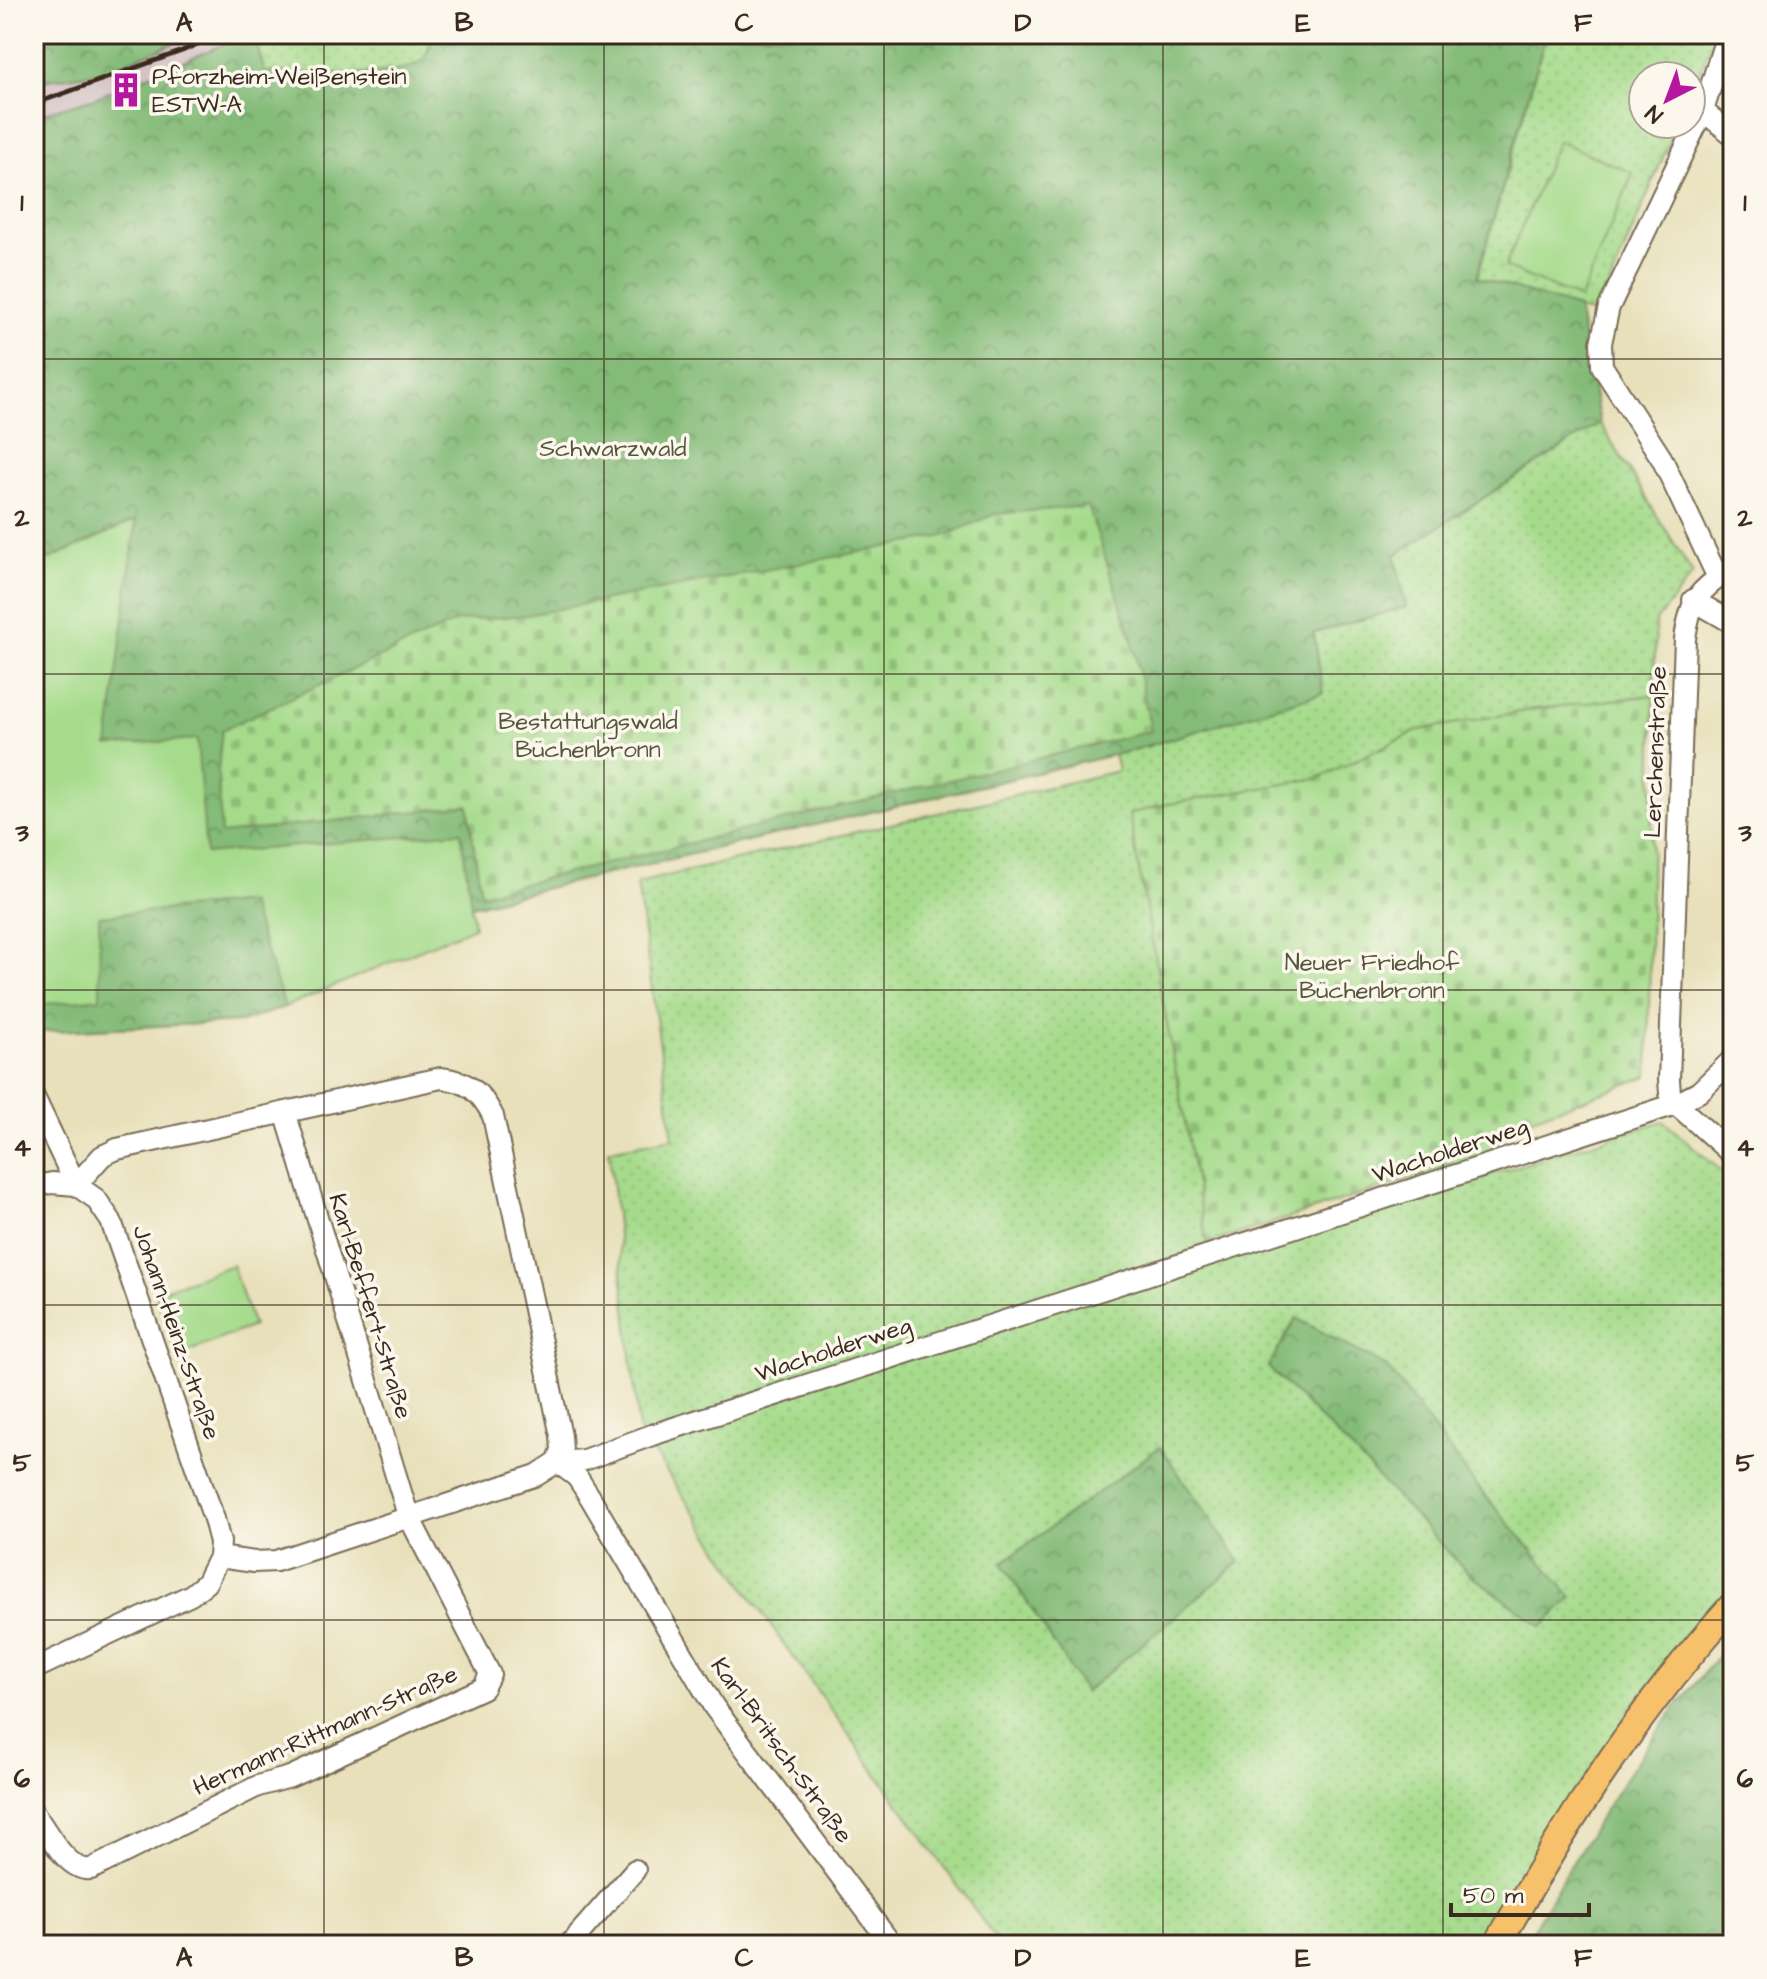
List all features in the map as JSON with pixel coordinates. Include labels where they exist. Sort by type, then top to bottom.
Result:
[{"type":"main road","points":[[1497,1945],[1578,1807],[1623,1740],[1671,1676],[1733,1605]]},
{"type":"street","points":[[1707,98],[1725,34]]},
{"type":"street","points":[[1707,114],[1733,135]]},
{"type":"street","points":[[1689,140],[1609,307],[1602,327],[1602,366],[1662,459],[1726,572],[1693,600],[1733,623]]},
{"type":"street","name":"Lerchenstraße","points":[[1676,1104],[1670,1093],[1669,1080],[1685,639],[1693,600]]},
{"type":"street","name":"Wacholderweg","points":[[219,1557],[254,1562],[276,1561],[537,1475],[557,1462],[584,1460],[652,1435],[1676,1104],[1699,1092],[1733,1059]]},
{"type":"street","points":[[34,1186],[52,1183],[76,1185],[102,1156],[117,1149],[441,1078],[458,1080],[474,1088],[493,1116],[561,1436],[562,1450],[557,1462]]},
{"type":"street","name":"Johann-Heinz-Straße","points":[[34,1097],[76,1185],[96,1199],[111,1221],[214,1519],[220,1542],[219,1557]]},
{"type":"street","points":[[1676,1104],[1733,1155]]},
{"type":"street","name":"Karl-Beffert-Straße","points":[[285,1112],[408,1515]]},
{"type":"street","name":"Karl-Britsch-Straße","points":[[557,1462],[577,1477],[590,1497],[714,1707],[892,1945]]},
{"type":"street","name":"Hermann-Rittmann-Straße","points":[[34,1813],[71,1865],[82,1871],[91,1869],[258,1786],[290,1777],[483,1688],[490,1674],[408,1515]]},
{"type":"street","points":[[34,1669],[191,1595],[206,1583],[219,1557]]},
{"type":"street","points":[[569,1945],[635,1870]]},
{"type":"shaded area","points":[[198,34],[248,34],[95,98],[34,116],[34,82],[101,72]]},
{"type":"green space","points":[[34,34],[198,34],[101,72],[34,82]]},
{"type":"green space","name":"Schwarzwald","points":[[248,34],[279,34],[257,47],[265,72],[346,74],[408,68],[425,56],[433,34],[1546,34],[1477,277],[1578,308],[1600,423],[1395,555],[1406,607],[1314,633],[1323,693],[1134,750],[471,906],[461,832],[206,854],[107,746],[136,521],[34,566],[34,116],[95,98]]},
{"type":"green space","points":[[279,34],[433,34],[425,56],[408,68],[369,73],[265,72],[257,47]]},
{"type":"green space","points":[[1546,34],[1713,34],[1704,60],[1627,60],[1627,140],[1670,140],[1597,315],[1477,278]]},
{"type":"green space","points":[[1558,141],[1633,173],[1580,299],[1505,267]]},
{"type":"green space","points":[[1600,423],[1693,574],[1656,621],[1654,695],[1419,730],[1318,778],[1207,1244],[1212,1261],[1663,1121],[1733,1181],[1733,1587],[1634,1704],[1562,1812],[1486,1945],[1000,1945],[778,1636],[639,1431],[609,1150],[673,1138],[637,883],[1118,771],[1111,741],[1323,692],[1313,633],[1405,607],[1395,555]]},
{"type":"green space","name":"Bestattungswald Büchenbronn","points":[[1088,506],[1132,639],[1151,731],[481,894],[468,805],[221,834],[218,771],[222,730],[457,621],[527,615],[944,536],[995,514]]},
{"type":"green space","points":[[136,520],[108,746],[197,739],[206,854],[461,832],[474,927],[285,1007],[249,902],[99,916],[100,998],[34,1005],[34,566]]},
{"type":"green space","name":"Neuer Friedhof Büchenbronn","points":[[1654,695],[1648,1076],[1513,1125],[1485,1155],[1207,1244],[1129,814],[1163,805],[1318,778],[1419,730],[1536,709]]},
{"type":"green space","points":[[249,902],[285,1007],[242,1022],[34,1032],[34,1005],[100,998],[98,916]]},
{"type":"green space","points":[[232,1265],[253,1326],[177,1356],[155,1293]]},
{"type":"green space","points":[[1296,1318],[1387,1367],[1476,1485],[1572,1597],[1542,1627],[1466,1571],[1352,1450],[1268,1367]]},
{"type":"green space","points":[[1160,1447],[1240,1562],[1085,1692],[1002,1563]]},
{"type":"green space","points":[[1733,1640],[1733,1945],[1524,1945],[1595,1825],[1646,1748]]},
{"type":"railway","points":[[34,104],[182,51],[219,34]]},
{"type":"place","name":"Pforzheim-Weißenstein ESTW-A","points":[[126,90]]}]
